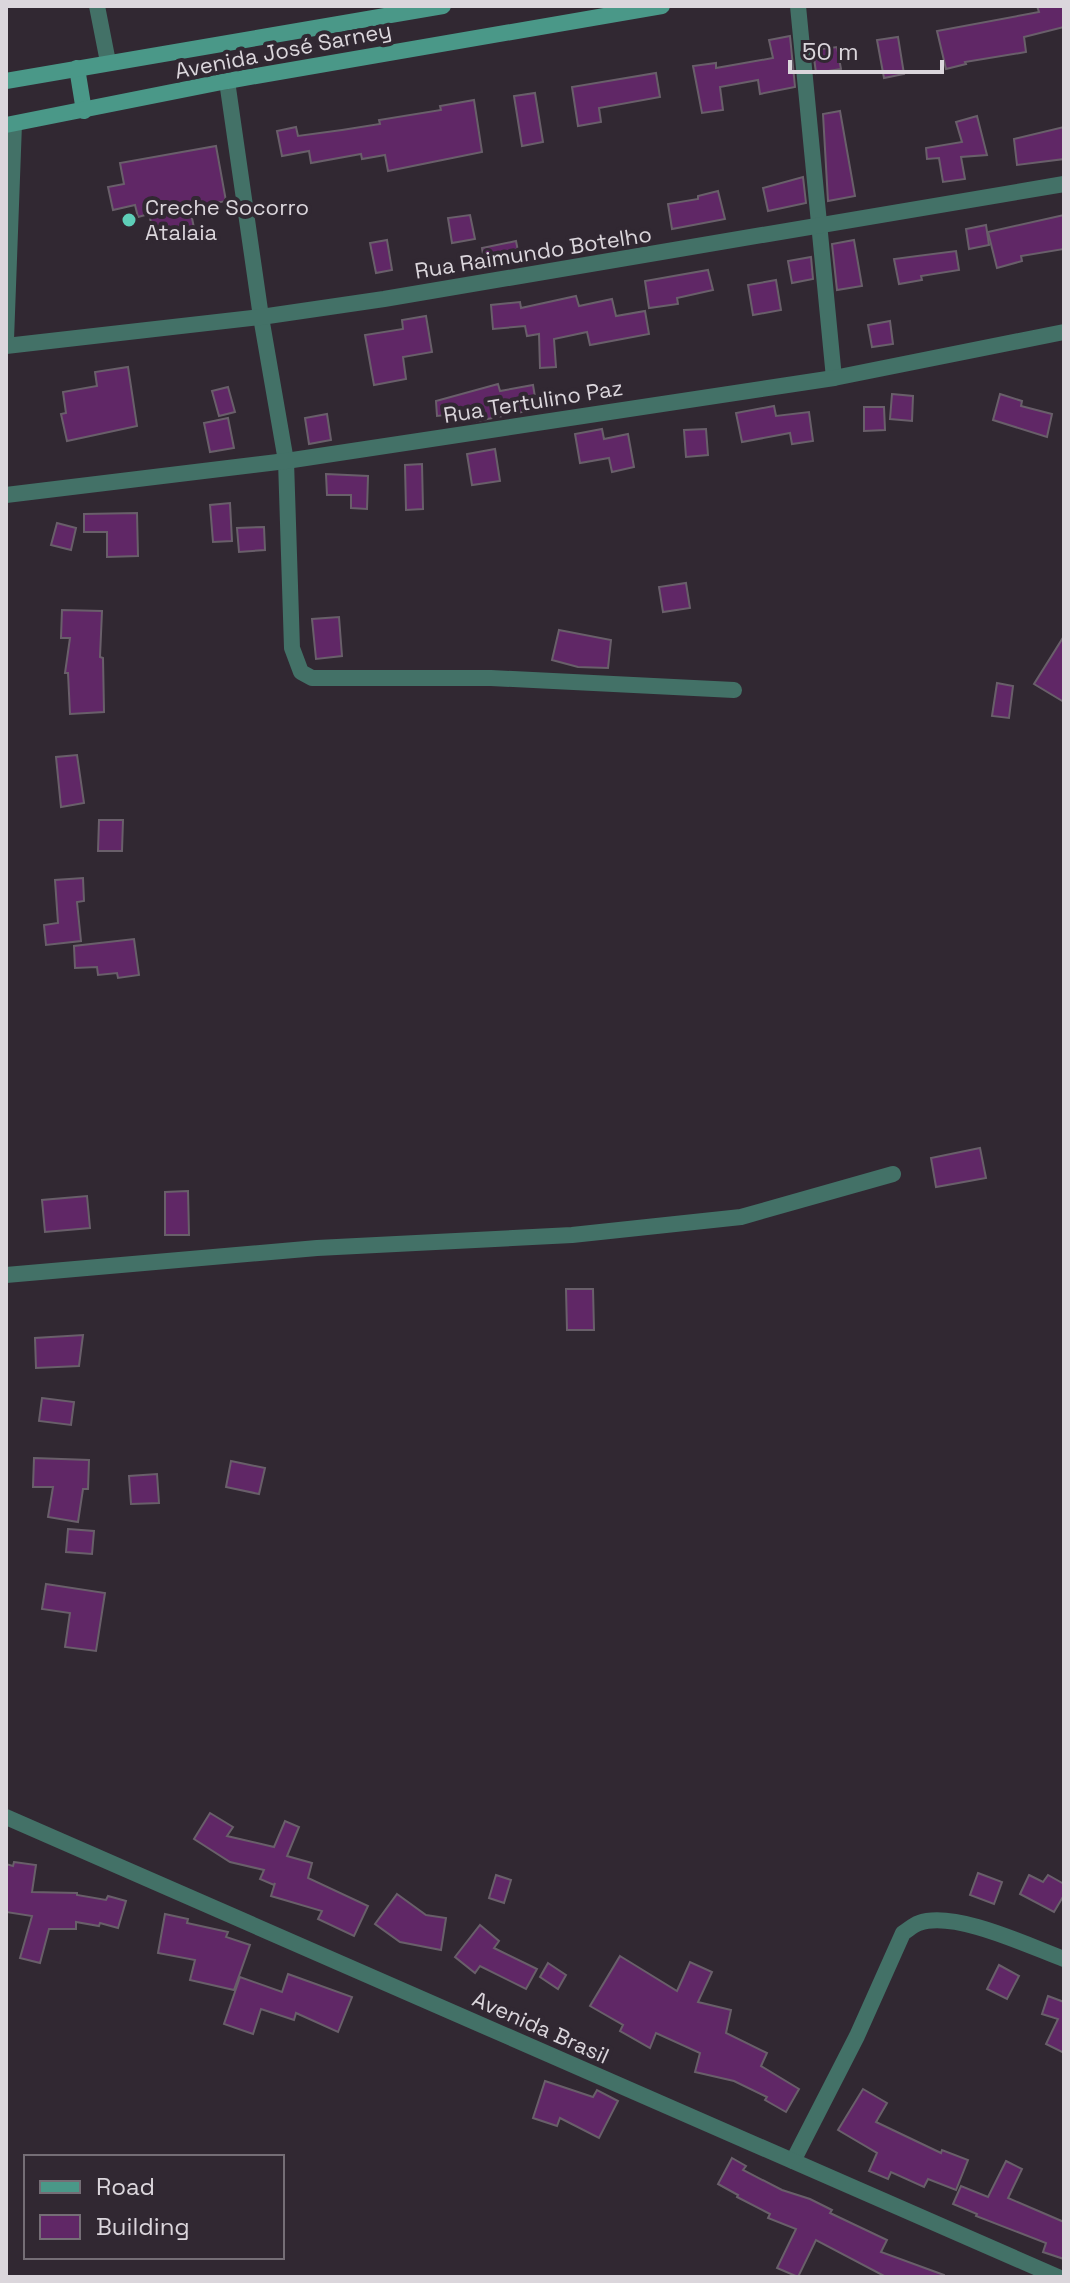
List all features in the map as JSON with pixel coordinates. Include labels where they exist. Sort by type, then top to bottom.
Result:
[{"type":"main road","name":"Avenida José Sarney","points":[[6,81],[443,6]]},
{"type":"main road","name":"Avenida José Sarney","points":[[10,124],[227,81],[662,6]]},
{"type":"main road","points":[[77,68],[84,111]]},
{"type":"street","points":[[97,6],[108,62]]},
{"type":"street","points":[[798,6],[834,378]]},
{"type":"street","points":[[227,81],[261,317],[286,461],[292,648],[301,672],[312,678],[491,678],[734,690]]},
{"type":"street","points":[[6,343],[10,124]]},
{"type":"street","name":"Rua Raimundo Botelho","points":[[6,343],[261,317],[821,227],[1064,184]]},
{"type":"street","name":"Rua Tertulino Paz","points":[[6,495],[286,461],[834,378],[1064,332]]},
{"type":"street","points":[[6,1275],[317,1248],[572,1235],[741,1217],[893,1174]]},
{"type":"street","name":"Avenida Brasil","points":[[6,1817],[1058,2277]]},
{"type":"street","points":[[793,2161],[857,2036],[903,1933],[918,1924],[946,1920],[988,1930],[1064,1959]]},
{"type":"building","points":[[1037,6],[1064,6],[1064,27],[1024,37],[1026,52],[965,62],[946,69],[937,31],[1039,12]]},
{"type":"building","points":[[790,36],[795,87],[760,94],[758,80],[720,87],[723,110],[702,113],[693,66],[716,63],[716,68],[773,58],[769,40]]},
{"type":"building","points":[[898,37],[904,74],[884,78],[877,40]]},
{"type":"building","points":[[837,47],[841,69],[816,73],[813,50]]},
{"type":"building","points":[[656,73],[660,97],[599,108],[601,122],[578,126],[572,87]]},
{"type":"building","points":[[535,93],[543,142],[522,146],[514,96]]},
{"type":"building","points":[[474,100],[482,152],[388,171],[385,155],[362,159],[361,154],[311,163],[309,151],[282,156],[277,131],[296,127],[298,136],[342,130],[380,124],[379,120],[441,110],[440,106]]},
{"type":"building","points":[[840,111],[855,196],[828,201],[823,114]]},
{"type":"building","points":[[977,116],[987,155],[961,157],[965,179],[943,182],[939,158],[927,159],[926,148],[962,142],[956,122]]},
{"type":"building","points":[[1064,127],[1064,159],[1017,165],[1014,139]]},
{"type":"building","points":[[216,146],[226,201],[190,208],[194,228],[154,236],[149,214],[138,217],[135,205],[113,210],[108,187],[124,184],[120,163]]},
{"type":"building","points":[[803,177],[806,203],[768,211],[763,188]]},
{"type":"building","points":[[718,191],[725,219],[672,229],[668,204],[698,199],[698,196]]},
{"type":"building","points":[[470,215],[475,239],[452,243],[448,218]]},
{"type":"building","points":[[1064,215],[1064,249],[1021,256],[1022,261],[997,268],[988,232]]},
{"type":"building","points":[[986,225],[989,245],[969,249],[966,229]]},
{"type":"building","points":[[387,240],[392,270],[376,273],[370,243]]},
{"type":"building","points":[[854,240],[862,286],[837,290],[832,244]]},
{"type":"building","points":[[516,241],[520,261],[485,267],[482,248]]},
{"type":"building","points":[[956,251],[959,270],[921,276],[922,280],[899,284],[894,259]]},
{"type":"building","points":[[811,257],[813,279],[792,283],[788,261]]},
{"type":"building","points":[[708,270],[713,290],[677,298],[678,304],[649,308],[645,281]]},
{"type":"building","points":[[776,280],[781,310],[753,315],[748,285]]},
{"type":"building","points":[[576,296],[579,306],[612,299],[616,316],[645,311],[649,334],[590,345],[587,332],[554,339],[556,367],[540,368],[539,334],[527,336],[525,326],[493,329],[491,305],[520,302],[521,308]]},
{"type":"building","points":[[426,316],[432,352],[403,357],[406,379],[374,385],[365,335],[403,329],[402,320]]},
{"type":"building","points":[[890,321],[893,344],[872,347],[868,325]]},
{"type":"building","points":[[128,367],[137,426],[67,441],[61,414],[66,413],[63,392],[97,386],[95,372]]},
{"type":"building","points":[[498,384],[500,391],[533,385],[537,409],[477,421],[475,412],[437,416],[436,401]]},
{"type":"building","points":[[228,387],[235,412],[219,416],[212,391]]},
{"type":"building","points":[[892,394],[913,396],[912,421],[890,419]]},
{"type":"building","points":[[1000,394],[1022,401],[1021,406],[1052,414],[1047,437],[993,420]]},
{"type":"building","points":[[774,406],[776,416],[809,412],[813,441],[792,444],[790,433],[742,442],[736,413]]},
{"type":"building","points":[[864,407],[884,407],[885,430],[864,431]]},
{"type":"building","points":[[327,414],[331,440],[309,444],[305,418]]},
{"type":"building","points":[[228,418],[234,448],[210,452],[204,423]]},
{"type":"building","points":[[602,429],[604,439],[628,434],[634,467],[612,472],[609,458],[580,463],[575,434]]},
{"type":"building","points":[[706,429],[708,455],[686,457],[684,430]]},
{"type":"building","points":[[495,449],[500,481],[472,485],[467,454]]},
{"type":"building","points":[[422,464],[423,509],[406,510],[405,465]]},
{"type":"building","points":[[326,474],[368,476],[367,509],[351,508],[351,495],[327,495]]},
{"type":"building","points":[[230,503],[232,541],[213,542],[210,505]]},
{"type":"building","points":[[137,513],[138,556],[107,557],[107,532],[84,532],[84,514]]},
{"type":"building","points":[[57,523],[76,528],[71,550],[51,545]]},
{"type":"building","points":[[264,527],[265,550],[239,552],[237,528]]},
{"type":"building","points":[[686,583],[690,608],[663,612],[659,587]]},
{"type":"building","points":[[62,610],[102,611],[100,657],[103,658],[104,712],[70,714],[68,673],[65,673],[70,638],[61,638]]},
{"type":"building","points":[[339,617],[342,656],[316,659],[312,619]]},
{"type":"building","points":[[559,630],[611,640],[608,668],[578,667],[552,660]]},
{"type":"building","points":[[1064,636],[1064,702],[1034,684]]},
{"type":"building","points":[[997,683],[1013,686],[1009,718],[992,716]]},
{"type":"building","points":[[77,755],[84,803],[61,807],[56,757]]},
{"type":"building","points":[[99,820],[123,820],[122,851],[98,851]]},
{"type":"building","points":[[83,878],[84,901],[77,902],[81,941],[46,945],[44,925],[58,923],[55,880]]},
{"type":"building","points":[[134,939],[139,975],[118,978],[117,973],[98,975],[97,967],[75,968],[74,946]]},
{"type":"building","points":[[980,1148],[986,1178],[936,1187],[931,1158]]},
{"type":"building","points":[[188,1191],[189,1235],[165,1235],[165,1192]]},
{"type":"building","points":[[87,1196],[90,1228],[45,1232],[42,1200]]},
{"type":"building","points":[[566,1289],[593,1289],[594,1330],[567,1330]]},
{"type":"building","points":[[83,1335],[79,1366],[36,1368],[35,1338]]},
{"type":"building","points":[[42,1398],[74,1402],[71,1425],[39,1421]]},
{"type":"building","points":[[34,1458],[89,1460],[88,1489],[83,1489],[78,1522],[48,1517],[53,1487],[33,1487]]},
{"type":"building","points":[[231,1461],[265,1468],[259,1494],[226,1487]]},
{"type":"building","points":[[157,1474],[159,1503],[131,1504],[129,1476]]},
{"type":"building","points":[[68,1529],[94,1531],[92,1554],[66,1552]]},
{"type":"building","points":[[46,1584],[105,1593],[96,1651],[65,1647],[70,1613],[42,1609]]},
{"type":"building","points":[[210,1813],[233,1827],[227,1836],[274,1847],[285,1821],[299,1827],[287,1856],[312,1863],[308,1878],[368,1906],[354,1936],[318,1919],[322,1911],[271,1896],[275,1883],[260,1879],[264,1870],[230,1862],[194,1839]]},
{"type":"building","points":[[14,1862],[36,1865],[32,1892],[77,1893],[126,1901],[118,1928],[100,1923],[99,1926],[76,1922],[76,1929],[49,1929],[40,1963],[20,1958],[32,1916],[6,1912],[6,1864],[13,1866]]},
{"type":"building","points":[[978,1873],[1002,1882],[994,1904],[970,1895]]},
{"type":"building","points":[[496,1875],[511,1880],[504,1903],[489,1898]]},
{"type":"building","points":[[1029,1875],[1043,1882],[1048,1875],[1064,1884],[1064,1895],[1054,1912],[1020,1894]]},
{"type":"building","points":[[397,1894],[426,1915],[446,1918],[441,1950],[400,1942],[375,1924]]},
{"type":"building","points":[[165,1914],[188,1919],[187,1923],[228,1932],[226,1937],[250,1945],[234,1990],[190,1980],[195,1960],[158,1953]]},
{"type":"building","points":[[480,1925],[499,1941],[494,1948],[537,1969],[526,1989],[480,1966],[475,1973],[455,1957]]},
{"type":"building","points":[[620,1956],[677,1991],[690,1962],[712,1972],[698,2002],[731,2010],[726,2033],[767,2053],[761,2066],[799,2089],[786,2112],[765,2100],[767,2097],[734,2081],[695,2072],[700,2053],[656,2033],[650,2048],[620,2031],[623,2025],[590,2006]]},
{"type":"building","points":[[548,1963],[566,1975],[558,1989],[540,1977]]},
{"type":"building","points":[[999,1965],[1019,1976],[1007,1999],[987,1989]]},
{"type":"building","points":[[288,1974],[352,1997],[338,2032],[296,2013],[294,2020],[261,2009],[253,2034],[224,2024],[240,1977],[282,1992]]},
{"type":"building","points":[[1048,1996],[1064,2002],[1064,2053],[1046,2044],[1058,2019],[1042,2014]]},
{"type":"building","points":[[545,2081],[593,2097],[597,2090],[618,2101],[599,2138],[560,2118],[557,2126],[533,2118]]},
{"type":"building","points":[[863,2089],[887,2103],[876,2122],[941,2153],[942,2150],[968,2160],[956,2190],[928,2179],[924,2187],[891,2172],[888,2179],[869,2171],[877,2153],[838,2130]]},
{"type":"building","points":[[732,2158],[746,2166],[743,2170],[782,2190],[810,2199],[832,2210],[830,2213],[887,2240],[881,2252],[944,2277],[886,2277],[816,2240],[798,2277],[777,2268],[796,2229],[768,2218],[770,2214],[718,2184]]},
{"type":"building","points":[[1006,2161],[1022,2169],[1008,2198],[1064,2222],[1064,2259],[1043,2252],[1046,2243],[953,2204],[961,2186],[988,2197]]},
{"type":"place","name":"Creche Socorro Atalaia","points":[[129,220]]}]
